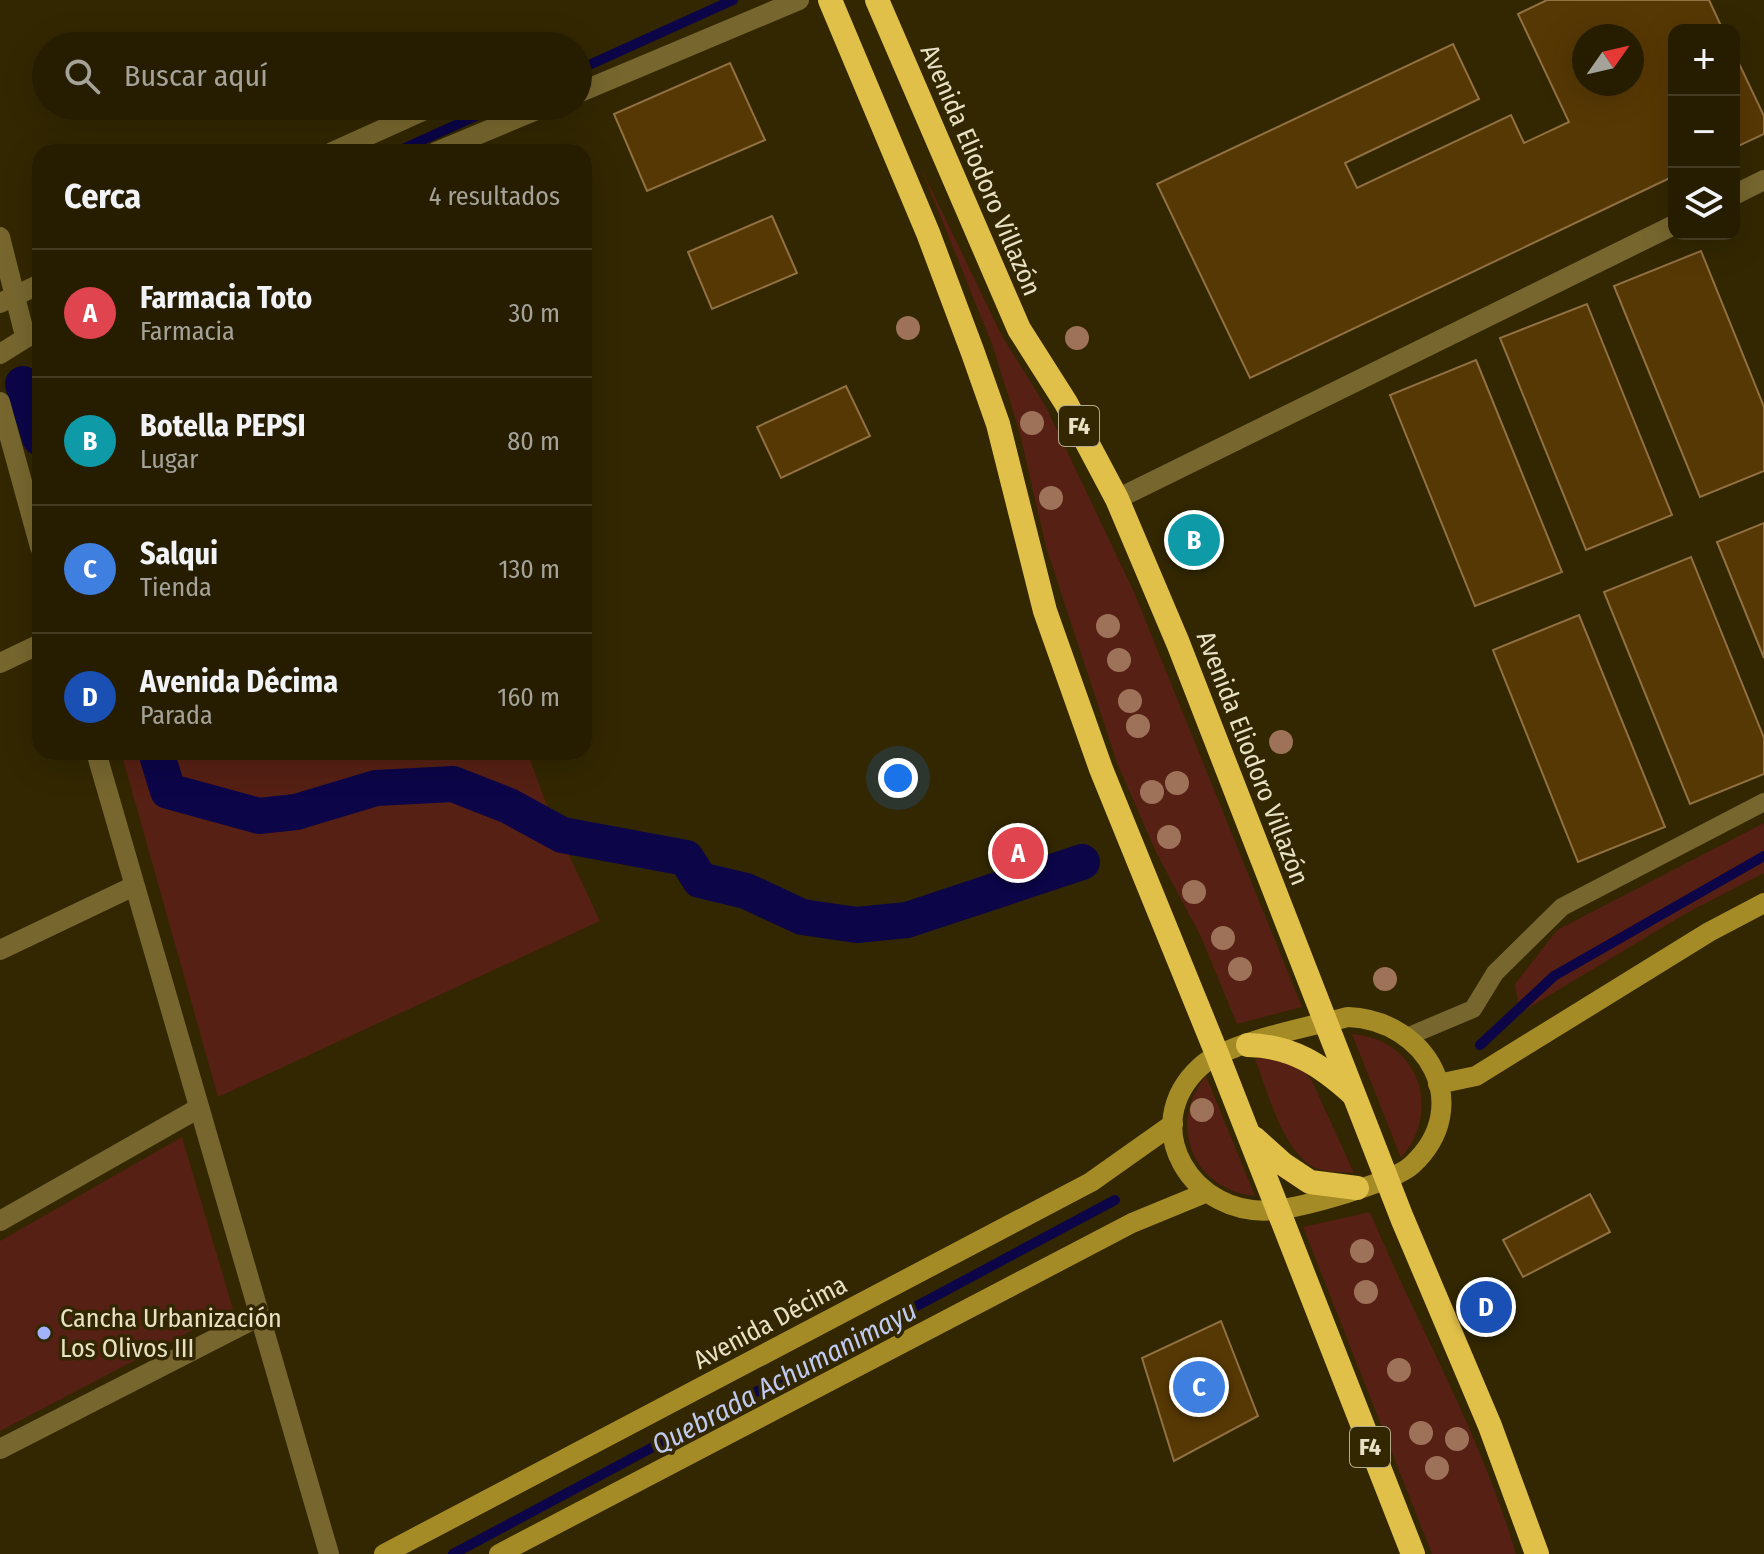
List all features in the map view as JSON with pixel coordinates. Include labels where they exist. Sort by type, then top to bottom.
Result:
[{"type":"highway","name":"F4","points":[[830,0],[928,233],[973,353],[998,424],[1045,611],[1101,769],[1249,1133],[1413,1554]]},
{"type":"highway","name":"Avenida Eliodoro Villazón","points":[[877,0],[1019,329],[1066,403],[1117,499],[1178,643],[1388,1179],[1490,1426],[1537,1554]]},
{"type":"highway","points":[[1248,1045],[1275,1046],[1299,1054],[1325,1069],[1355,1095]]},
{"type":"highway","points":[[1249,1133],[1283,1164],[1310,1182],[1357,1188]]},
{"type":"main road","points":[[1438,1084],[1476,1076],[1709,932],[1764,903]]},
{"type":"main road","points":[[1348,1017],[1370,1018],[1409,1036],[1424,1052],[1438,1084],[1438,1123],[1428,1147],[1411,1166],[1388,1179],[1279,1209],[1253,1212],[1228,1206],[1205,1193],[1181,1162],[1173,1124],[1177,1102],[1186,1083],[1217,1054],[1248,1045],[1348,1017]]},
{"type":"main road","name":"Avenida Décima","points":[[384,1554],[1091,1182],[1173,1124]]},
{"type":"main road","points":[[499,1554],[1132,1223],[1205,1193]]},
{"type":"street","points":[[592,87],[799,0]]},
{"type":"street","points":[[350,144],[403,120]]},
{"type":"street","points":[[455,144],[513,120]]},
{"type":"street","points":[[1740,192],[1764,180]]},
{"type":"street","points":[[1117,499],[1668,228]]},
{"type":"street","points":[[0,237],[7,299],[32,332],[0,354]]},
{"type":"street","points":[[7,299],[32,288]]},
{"type":"street","points":[[0,402],[32,518]]},
{"type":"street","points":[[0,663],[32,648]]},
{"type":"street","points":[[98,760],[132,887],[329,1554]]},
{"type":"street","points":[[0,950],[132,887]]},
{"type":"street","points":[[0,1221],[199,1108]]},
{"type":"street","points":[[0,1449],[258,1317]]},
{"type":"lane","points":[[1409,1036],[1473,1009],[1495,973],[1562,907],[1764,802]]},
{"type":"shaded area","points":[[920,166],[1002,336],[1046,407],[1134,592],[1302,1007],[1237,1024],[1201,937],[1156,852],[1117,763],[1046,547],[1019,430],[992,344]]},
{"type":"shaded area","points":[[123,760],[530,760],[552,819],[600,921],[218,1097]]},
{"type":"shaded area","points":[[1764,823],[1764,873],[1685,914],[1520,1013],[1515,984],[1557,930]]},
{"type":"shaded area","points":[[1352,1034],[1375,1039],[1393,1049],[1408,1063],[1417,1080],[1421,1099],[1420,1119],[1414,1139],[1401,1158]]},
{"type":"shaded area","points":[[1268,1055],[1301,1068],[1312,1081],[1354,1173],[1316,1168],[1295,1150],[1278,1120],[1255,1059]]},
{"type":"shaded area","points":[[1206,1076],[1255,1196],[1233,1191],[1216,1181],[1202,1168],[1192,1152],[1188,1114],[1194,1095]]},
{"type":"shaded area","points":[[182,1137],[233,1309],[0,1431],[0,1241]]},
{"type":"shaded area","points":[[1370,1212],[1467,1423],[1516,1554],[1432,1554],[1303,1227]]},
{"type":"building","points":[[1547,0],[1709,0],[1720,24],[1668,24],[1668,179],[1250,378],[1157,184],[1453,44],[1479,99],[1345,163],[1357,188],[1511,115],[1524,143],[1569,122],[1518,14]]},
{"type":"building","points":[[730,63],[765,140],[647,191],[614,114]]},
{"type":"building","points":[[1740,66],[1764,116],[1764,134],[1740,145]]},
{"type":"building","points":[[772,216],[797,273],[712,309],[688,252]]},
{"type":"building","points":[[1701,251],[1764,407],[1764,471],[1700,497],[1614,286]]},
{"type":"building","points":[[1587,304],[1672,515],[1586,550],[1500,338]]},
{"type":"building","points":[[1476,360],[1562,572],[1475,606],[1390,395]]},
{"type":"building","points":[[846,386],[870,436],[781,478],[757,427]]},
{"type":"building","points":[[1764,523],[1764,658],[1717,542]]},
{"type":"building","points":[[1195,534],[1202,541],[1195,548],[1188,541]]},
{"type":"building","points":[[1691,557],[1764,738],[1764,774],[1690,804],[1604,592]]},
{"type":"building","points":[[1579,615],[1665,827],[1578,862],[1493,650]]},
{"type":"building","points":[[1590,1194],[1610,1232],[1523,1277],[1503,1240]]},
{"type":"building","points":[[1221,1321],[1258,1416],[1174,1461],[1142,1358]]},
{"type":"waterway","name":"Quebrada Achumanimayu","points":[[592,64],[733,0]]},
{"type":"waterway","name":"Quebrada Achumanimayu","points":[[414,144],[467,120]]},
{"type":"waterway","points":[[23,384],[32,413]]},
{"type":"waterway","points":[[158,760],[168,791],[259,816],[296,812],[376,788],[453,784],[509,806],[562,835],[686,858],[700,880],[746,891],[802,917],[857,925],[907,920],[1082,862]]},
{"type":"waterway","name":"Quebrada Achumanimayu","points":[[1480,1045],[1554,976],[1764,856]]},
{"type":"waterway","name":"Quebrada Achumanimayu","points":[[453,1554],[1115,1200]]},
{"type":"place","name":"Botella PEPSI","points":[[1194,540]]},
{"type":"place","name":"Farmacia Toto","points":[[1018,853]]},
{"type":"place","name":"Avenida Décima","points":[[1486,1307]]},
{"type":"place","name":"Cancha Urbanización Los Olivos III","points":[[44,1333]]},
{"type":"place","name":"Salqui","points":[[1199,1387]]}]
